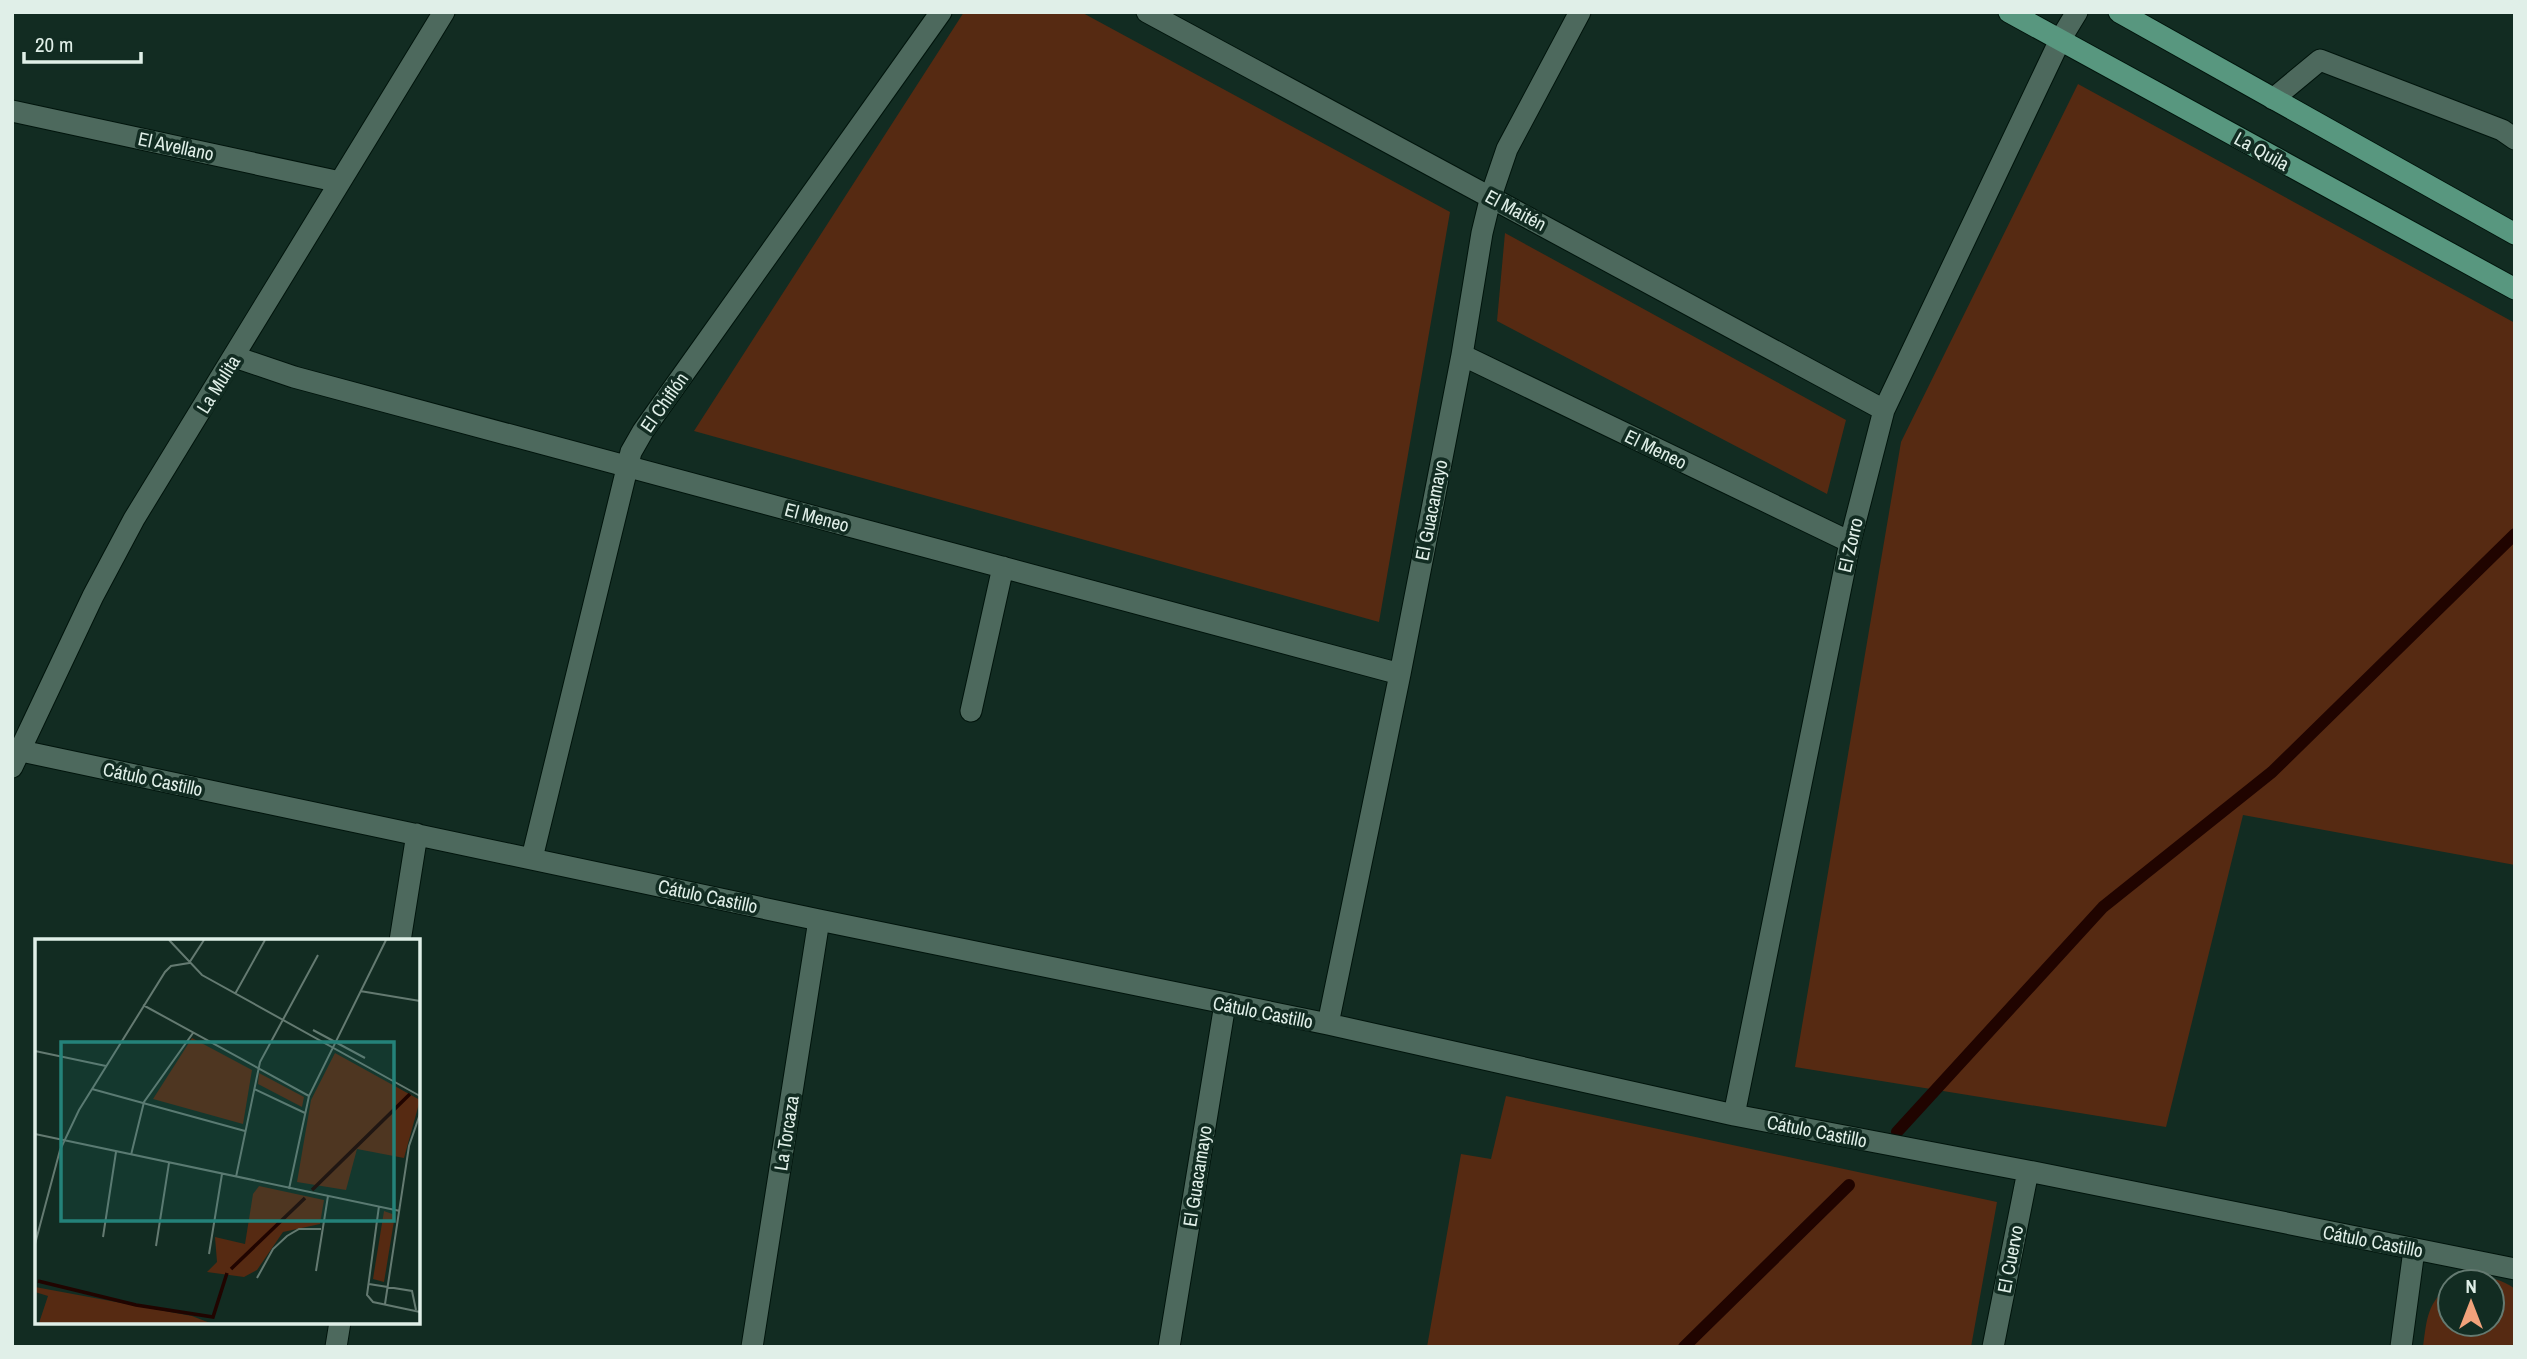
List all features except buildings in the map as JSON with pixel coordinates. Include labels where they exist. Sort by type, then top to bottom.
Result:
[{"type":"main road","name":"La Quila","points":[[2009,12],[2515,289]]},
{"type":"main road","points":[[2119,12],[2515,234]]},
{"type":"street","name":"La Mulita","points":[[15,756],[134,519],[444,12]]},
{"type":"street","name":"El Chiflón","points":[[532,858],[631,452],[643,431],[942,12]]},
{"type":"street","name":"El Maitén","points":[[1147,12],[1884,410]]},
{"type":"street","name":"El Guacamayo","points":[[1328,1024],[1462,355],[1482,233],[1491,196],[1507,149],[1580,12]]},
{"type":"street","name":"El Zorro","points":[[1734,1115],[1850,542],[1884,410],[2060,40],[2077,12]]},
{"type":"street","points":[[2273,99],[2320,60],[2502,130],[2515,139]]},
{"type":"street","name":"El Avellano","points":[[12,111],[340,182]]},
{"type":"street","name":"El Meneo","points":[[1462,355],[1850,542]]},
{"type":"street","name":"El Meneo","points":[[235,357],[294,377],[1399,674]]},
{"type":"street","points":[[971,711],[1003,567]]},
{"type":"street","name":"Cátulo Castillo","points":[[15,756],[417,834],[819,920],[1328,1024],[1734,1115],[2515,1269]]},
{"type":"street","points":[[400,939],[417,834]]},
{"type":"street","name":"La Torcaza","points":[[752,1347],[819,920]]},
{"type":"street","name":"El Guacamayo","points":[[1169,1347],[1225,1004]]},
{"type":"street","name":"El Cuervo","points":[[1993,1347],[2028,1171]]},
{"type":"street","points":[[2401,1347],[2414,1250]]},
{"type":"street","points":[[336,1347],[340,1324]]},
{"type":"shaded area","points":[[964,12],[1081,12],[1450,212],[1379,622],[694,431]]},
{"type":"shaded area","points":[[2078,84],[2515,323],[2515,865],[2243,815],[2166,1127],[1795,1067],[1901,442]]},
{"type":"shaded area","points":[[1505,233],[1846,420],[1827,494],[1497,321]]},
{"type":"shaded area","points":[[1506,1096],[1997,1202],[1971,1347],[1427,1347],[1461,1154],[1491,1159]]},
{"type":"shaded area","points":[[2506,1284],[2515,1289],[2515,1347],[2423,1347],[2432,1305],[2436,1299],[2436,1338],[2506,1338]]},
{"type":"waterway","points":[[1897,1132],[2103,907],[2272,772],[2515,534]]},
{"type":"waterway","points":[[1684,1347],[1849,1185]]}]
